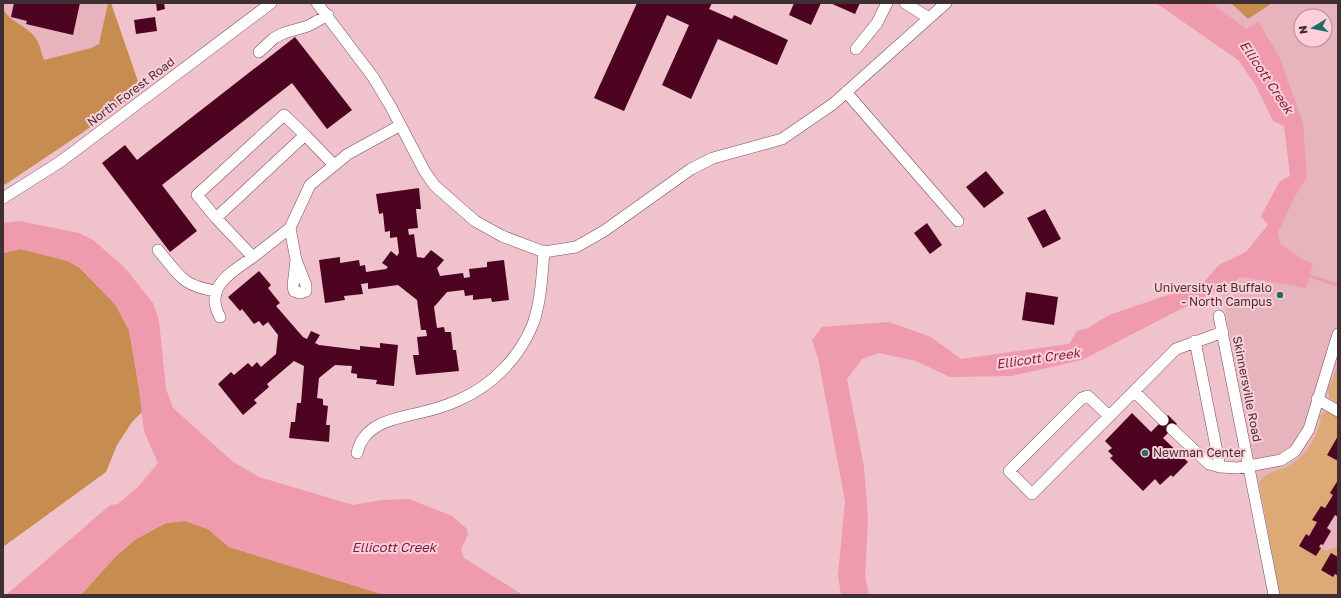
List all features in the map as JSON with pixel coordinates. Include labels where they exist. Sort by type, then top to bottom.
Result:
[{"type":"street","name":"North Forest Road","points":[[3,198],[60,162],[271,3]]},
{"type":"street","points":[[318,3],[372,77],[391,107],[399,126],[425,172],[435,186],[476,221],[502,236],[544,252],[576,247],[604,231],[691,169],[713,158],[782,139],[833,104],[946,3]]},
{"type":"street","points":[[856,49],[877,23],[887,3]]},
{"type":"street","points":[[905,3],[928,18]]},
{"type":"street","points":[[258,52],[279,35],[308,26],[328,15]]},
{"type":"street","points":[[846,92],[958,221]]},
{"type":"street","points":[[253,257],[216,218],[197,195],[216,175],[284,115],[334,165]]},
{"type":"street","points":[[220,316],[216,309],[215,298],[216,291],[220,284],[290,228],[310,185],[348,154],[399,126]]},
{"type":"street","points":[[216,218],[305,135]]},
{"type":"street","points":[[290,228],[296,260]]},
{"type":"street","points":[[158,250],[183,279],[192,286],[216,291]]},
{"type":"street","points":[[357,453],[359,444],[365,435],[382,423],[395,418],[435,409],[460,400],[500,374],[513,360],[533,323],[541,291],[544,252]]},
{"type":"street","name":"Skinnersville Road","points":[[1219,316],[1250,466],[1274,595]]},
{"type":"street","points":[[1109,416],[1088,396],[1082,398],[1009,471],[1032,494],[1176,349],[1223,332]]},
{"type":"street","points":[[1172,429],[1209,464],[1220,467],[1250,466],[1280,460],[1295,451],[1309,429],[1338,334]]},
{"type":"street","points":[[1195,341],[1220,467]]},
{"type":"street","points":[[1134,390],[1163,420]]},
{"type":"street","points":[[1317,399],[1338,411]]},
{"type":"shaded area","points":[[3,3],[108,3],[100,44],[91,48],[44,61],[36,38],[26,28],[7,16],[3,9]]},
{"type":"shaded area","points":[[108,3],[111,3],[141,90],[82,133],[3,186],[3,9],[10,17],[27,29],[37,39],[44,60],[91,48],[99,44]]},
{"type":"shaded area","name":"University at Buffalo - North Campus","points":[[1195,3],[1338,3],[1338,595],[1280,595],[1221,289],[1240,281],[1301,170],[1295,119]]},
{"type":"shaded area","points":[[1231,3],[1272,3],[1248,19]]},
{"type":"shaded area","points":[[21,249],[68,261],[80,268],[115,304],[129,330],[143,411],[132,422],[117,445],[106,472],[3,547],[3,253]]},
{"type":"shaded area","points":[[1338,365],[1338,403],[1329,397],[1328,389]]},
{"type":"shaded area","points":[[1329,412],[1338,417],[1338,438],[1327,455],[1338,461],[1338,482],[1330,493],[1333,495],[1325,508],[1321,506],[1312,519],[1317,522],[1309,536],[1306,534],[1299,546],[1316,556],[1321,548],[1326,551],[1338,546],[1338,557],[1331,553],[1321,570],[1338,576],[1338,595],[1280,595],[1259,483],[1267,474],[1286,467],[1304,453],[1313,441],[1316,434],[1321,420],[1319,417],[1323,413]]},
{"type":"shaded area","points":[[185,521],[208,529],[229,547],[385,595],[81,595],[115,557],[136,539],[166,523]]},
{"type":"water","name":"Ellicott Creek","points":[[1156,3],[1212,3],[1246,29],[1258,22],[1279,56],[1303,123],[1307,177],[1295,196],[1278,232],[1280,244],[1304,260],[1313,264],[1306,288],[1243,277],[1082,360],[1012,376],[950,377],[916,361],[879,353],[862,359],[847,379],[864,467],[868,518],[865,577],[869,595],[841,595],[838,575],[845,501],[818,358],[812,340],[822,327],[889,322],[931,337],[961,359],[1069,344],[1077,331],[1088,328],[1109,315],[1203,283],[1219,265],[1246,252],[1268,225],[1261,216],[1280,181],[1290,176],[1284,126],[1273,121],[1255,84],[1238,60]]},
{"type":"water","name":"Ellicott Creek","points":[[20,221],[79,233],[93,240],[125,268],[153,303],[159,320],[166,389],[173,408],[232,461],[259,477],[353,505],[381,500],[409,499],[452,516],[467,529],[468,534],[461,550],[464,558],[523,595],[385,595],[229,547],[208,529],[185,521],[166,523],[136,539],[115,557],[81,595],[6,595],[110,505],[118,504],[138,487],[158,463],[144,431],[138,382],[129,330],[115,304],[81,268],[68,261],[21,249],[3,253],[3,223]]},
{"type":"building","points":[[14,3],[80,3],[73,35],[26,24],[27,21],[11,17]]},
{"type":"building","points":[[156,3],[164,3],[165,9],[157,11]]},
{"type":"building","points":[[637,3],[712,3],[709,9],[732,19],[734,15],[788,40],[777,65],[718,39],[691,99],[662,85],[689,25],[667,15],[624,111],[594,98]]},
{"type":"building","points":[[794,3],[821,3],[811,25],[789,15]]},
{"type":"building","points":[[830,3],[860,3],[855,14]]},
{"type":"building","points":[[155,17],[157,31],[136,34],[134,20]]},
{"type":"building","points":[[295,37],[352,110],[327,129],[292,83],[162,185],[197,231],[170,252],[102,163],[125,145],[137,160]]},
{"type":"building","points":[[986,171],[1004,193],[984,208],[966,187]]},
{"type":"building","points":[[419,188],[421,209],[416,209],[418,228],[408,229],[409,235],[414,234],[417,257],[424,258],[431,250],[444,260],[437,268],[440,276],[463,273],[464,278],[470,277],[469,269],[487,267],[487,262],[504,260],[509,300],[492,302],[491,298],[473,300],[473,295],[465,296],[464,290],[447,292],[434,307],[437,328],[444,327],[445,332],[451,332],[453,350],[456,350],[459,371],[416,375],[413,355],[419,355],[417,337],[427,336],[426,330],[421,330],[417,300],[398,285],[368,289],[368,283],[361,284],[363,294],[344,296],[345,300],[325,303],[319,260],[340,257],[340,263],[359,260],[360,266],[365,265],[366,272],[386,269],[388,267],[382,263],[391,251],[397,256],[399,253],[397,237],[390,238],[390,231],[385,232],[383,213],[379,214],[376,194]]},
{"type":"building","points":[[1045,209],[1061,239],[1043,248],[1027,218]]},
{"type":"building","points":[[927,223],[942,245],[930,254],[914,233]]},
{"type":"building","points":[[259,271],[271,285],[268,288],[280,303],[276,306],[303,337],[307,339],[311,331],[320,335],[315,343],[319,345],[360,350],[360,346],[380,348],[380,343],[398,345],[394,386],[376,384],[377,380],[357,378],[357,374],[351,373],[352,366],[335,365],[319,378],[317,398],[323,399],[323,405],[328,406],[326,425],[330,425],[329,442],[289,438],[291,422],[295,422],[297,403],[301,403],[304,366],[294,361],[267,384],[269,387],[254,400],[257,403],[243,415],[218,384],[231,372],[234,375],[248,363],[252,367],[257,362],[261,367],[276,354],[278,335],[268,322],[263,326],[259,321],[254,324],[242,309],[240,311],[228,297]]},
{"type":"building","points":[[1026,292],[1058,297],[1054,325],[1022,320]]},
{"type":"building","name":"Newman Center","points":[[1132,413],[1151,432],[1168,415],[1177,424],[1163,438],[1188,462],[1173,477],[1171,475],[1160,485],[1155,479],[1143,491],[1110,458],[1113,456],[1108,451],[1112,448],[1105,441]]},
{"type":"building","points":[[1338,436],[1338,461],[1327,455]]},
{"type":"building","points":[[1338,480],[1338,517],[1335,515],[1327,528],[1331,531],[1323,545],[1321,544],[1319,547],[1321,548],[1316,556],[1299,546],[1306,534],[1309,536],[1317,522],[1312,520],[1321,506],[1325,508],[1333,495],[1330,493]]},
{"type":"building","points":[[1331,553],[1338,557],[1338,576],[1335,574],[1333,577],[1321,570]]},
{"type":"waterway","points":[[1307,275],[1338,285]]},
{"type":"place","name":"University at Buffalo - North Campus","points":[[1280,295]]},
{"type":"place","name":"Newman Center","points":[[1145,453]]}]
